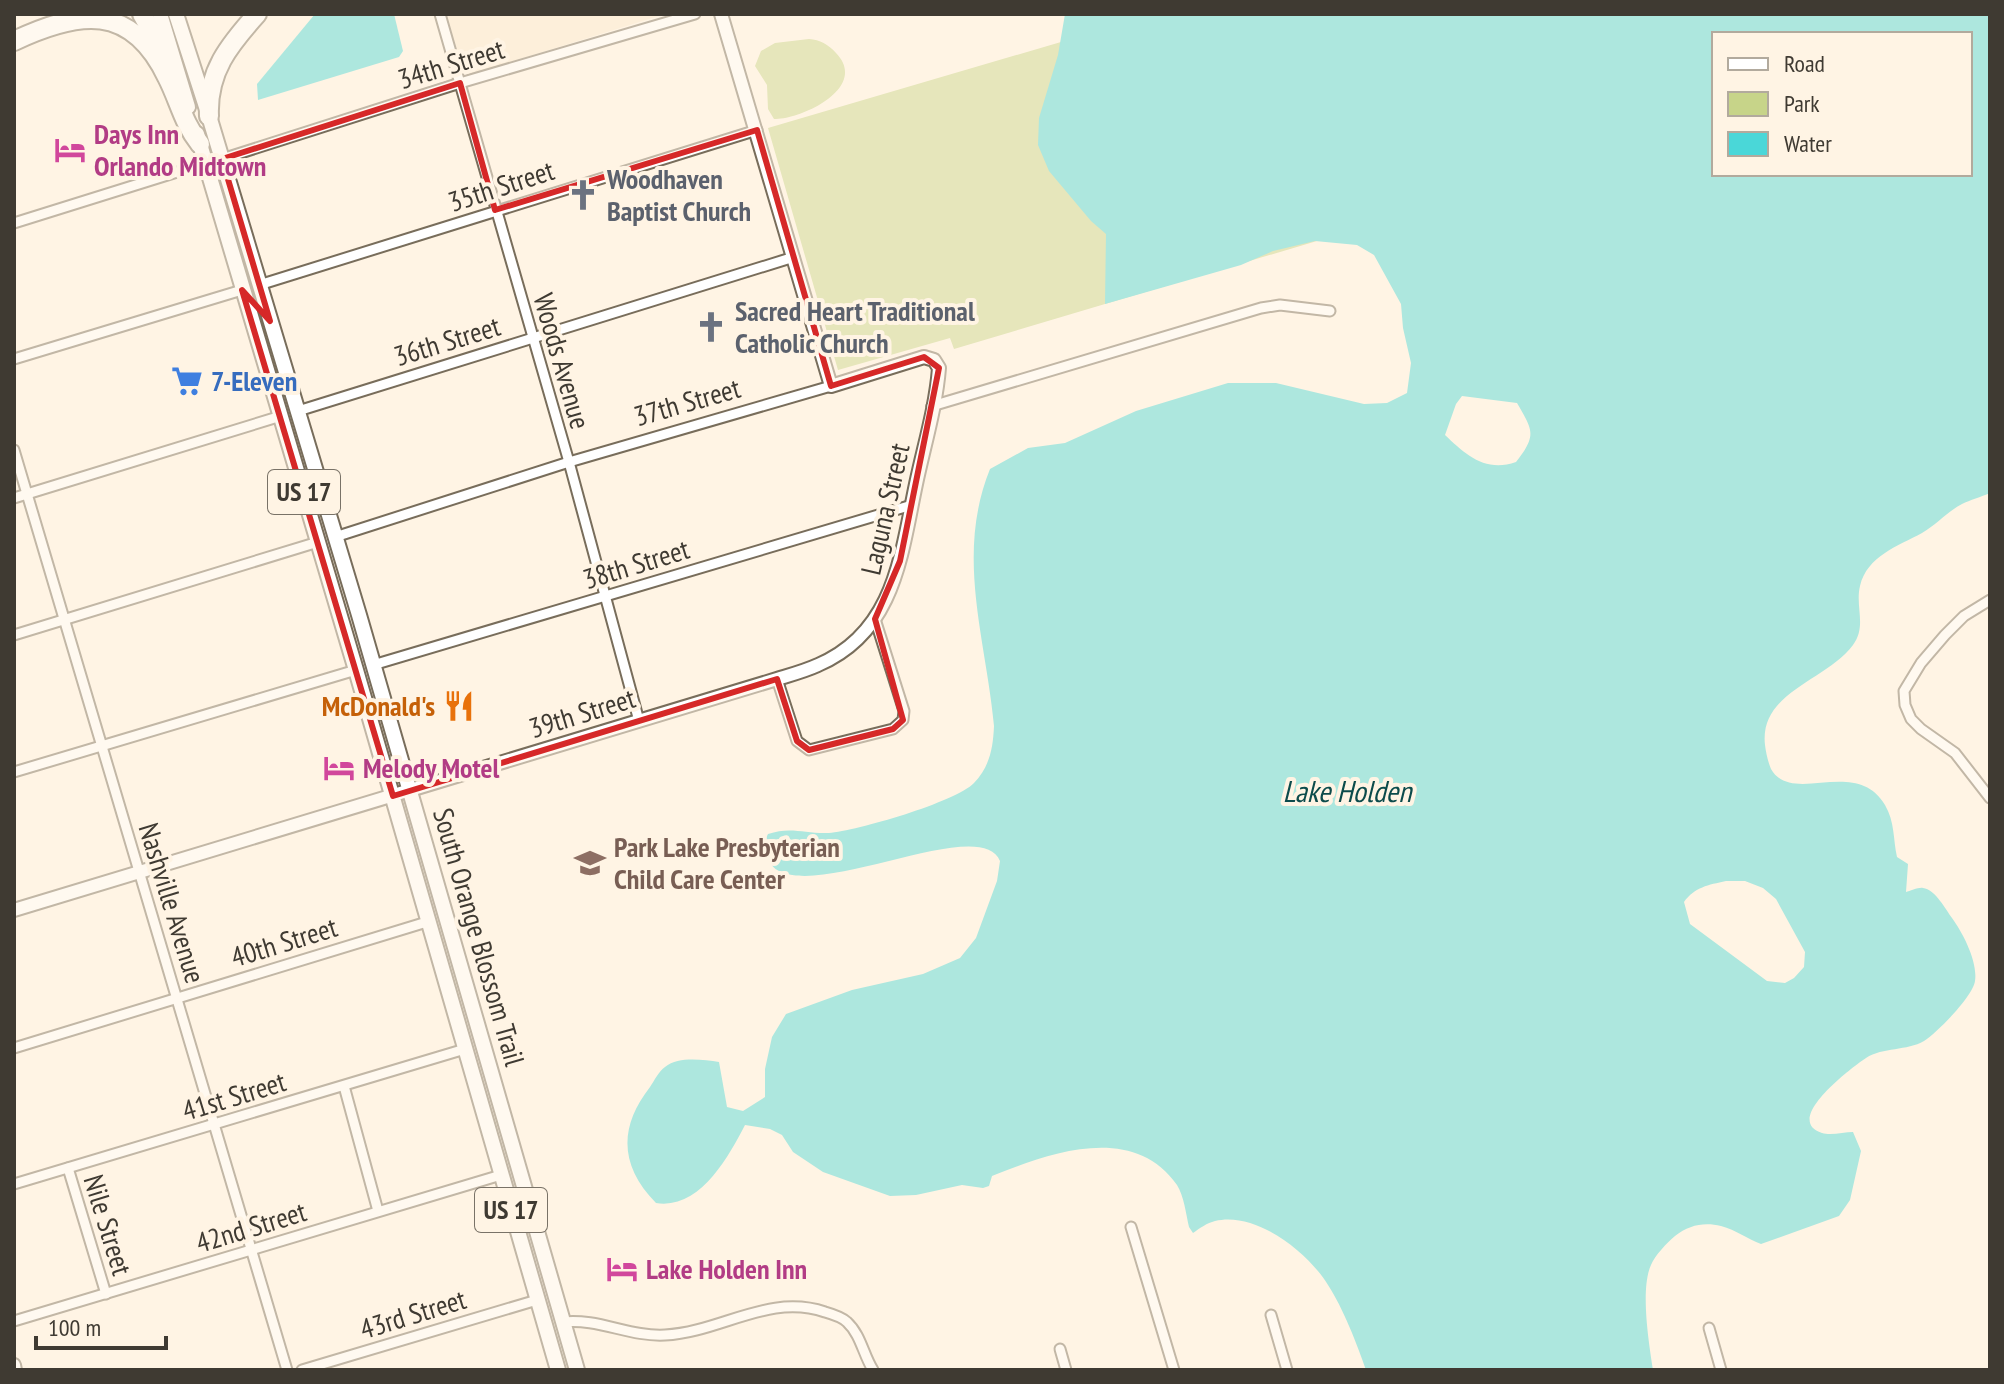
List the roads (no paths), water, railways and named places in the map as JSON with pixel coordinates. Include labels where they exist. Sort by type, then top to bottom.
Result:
[{"type":"highway","points":[[142,14],[201,119]]},
{"type":"highway","points":[[201,119],[216,69],[228,47],[257,14]]},
{"type":"highway","points":[[14,41],[51,24],[79,18],[105,20],[124,27],[143,42],[161,64],[182,116],[200,144]]},
{"type":"main road","name":"South Orange Blossom Trail","points":[[160,14],[201,119],[222,159],[410,791],[577,1370]]},
{"type":"main road","name":"South Orange Blossom Trail","points":[[176,14],[201,119],[200,144],[430,921],[558,1370]]},
{"type":"main road","points":[[206,163],[219,190],[243,266],[259,285]]},
{"type":"main road","points":[[242,290],[258,313],[277,369],[291,388]]},
{"type":"main road","points":[[465,1049],[481,1058],[490,1070]]},
{"type":"street","name":"Woods Avenue","points":[[440,14],[569,462],[639,721]]},
{"type":"street","name":"34th Street","points":[[222,159],[460,83],[695,14]]},
{"type":"street","points":[[721,14],[831,386]]},
{"type":"street","name":"35th Street","points":[[259,285],[757,130]]},
{"type":"street","points":[[14,223],[206,163]]},
{"type":"street","name":"36th Street","points":[[298,411],[794,257]]},
{"type":"street","points":[[14,359],[242,290]]},
{"type":"street","points":[[932,406],[1261,308],[1280,305],[1330,311]]},
{"type":"street","name":"37th Street","points":[[335,537],[569,462],[915,359],[929,358],[939,368],[932,406]]},
{"type":"street","name":"Laguna Street","points":[[875,619],[889,597],[900,561],[932,406]]},
{"type":"street","points":[[14,498],[281,416]]},
{"type":"street","name":"Nashville Avenue","points":[[14,450],[287,1370]]},
{"type":"street","name":"38th Street","points":[[373,665],[912,505]]},
{"type":"street","points":[[14,635],[318,542]]},
{"type":"street","points":[[1990,600],[1964,616],[1921,663],[1904,691],[1908,711],[1921,729],[1955,753],[1990,798]]},
{"type":"street","points":[[777,679],[797,741],[809,750],[893,729],[903,720],[904,711],[875,619]]},
{"type":"street","name":"39th Street","points":[[14,910],[819,665],[858,639],[875,619]]},
{"type":"street","points":[[14,772],[356,670]]},
{"type":"street","name":"40th Street","points":[[14,1048],[430,921]]},
{"type":"street","name":"41st Street","points":[[14,1184],[465,1049]]},
{"type":"street","points":[[344,1086],[378,1211]]},
{"type":"street","name":"Nile Street","points":[[68,1168],[106,1294]]},
{"type":"street","name":"42nd Street","points":[[14,1321],[501,1175]]},
{"type":"street","points":[[1131,1227],[1174,1370]]},
{"type":"street","name":"43rd Street","points":[[302,1370],[537,1300]]},
{"type":"street","points":[[563,1322],[589,1321],[639,1334],[684,1334],[764,1309],[785,1305],[812,1307],[846,1320],[859,1337],[873,1370]]},
{"type":"street","points":[[1271,1315],[1287,1370]]},
{"type":"street","points":[[1709,1328],[1721,1370]]},
{"type":"street","points":[[1060,1349],[1066,1370]]},
{"type":"water","points":[[315,14],[394,14],[403,51],[399,57],[258,100],[257,84]]},
{"type":"water","name":"Lake Holden","points":[[1065,14],[1990,14],[1990,493],[1957,507],[1927,530],[1876,559],[1860,586],[1860,624],[1853,645],[1772,712],[1766,727],[1765,745],[1771,769],[1781,779],[1809,784],[1858,784],[1873,791],[1888,811],[1897,857],[1908,864],[1906,892],[1923,888],[1940,900],[1969,948],[1975,981],[1962,1004],[1924,1041],[1866,1058],[1836,1082],[1815,1106],[1810,1117],[1812,1126],[1826,1134],[1853,1132],[1861,1151],[1850,1200],[1839,1216],[1761,1244],[1721,1226],[1697,1225],[1675,1236],[1658,1253],[1651,1265],[1646,1288],[1646,1317],[1653,1370],[1366,1370],[1334,1294],[1308,1260],[1279,1237],[1247,1222],[1212,1222],[1193,1233],[1177,1185],[1159,1166],[1138,1154],[1114,1148],[1089,1148],[1039,1159],[992,1176],[989,1186],[983,1188],[962,1185],[916,1195],[890,1196],[823,1172],[793,1152],[782,1135],[770,1129],[745,1125],[721,1166],[699,1190],[686,1198],[671,1203],[656,1203],[635,1174],[628,1146],[629,1131],[640,1102],[665,1067],[684,1060],[719,1062],[727,1107],[743,1111],[765,1097],[765,1069],[772,1037],[786,1014],[852,990],[923,974],[960,958],[976,938],[997,881],[1000,861],[987,849],[964,847],[935,851],[832,874],[802,876],[776,869],[762,846],[768,834],[776,832],[829,833],[905,814],[964,791],[984,770],[994,726],[974,565],[980,501],[990,469],[1028,448],[1065,443],[1136,411],[1228,383],[1276,383],[1364,404],[1387,403],[1407,393],[1411,363],[1401,304],[1374,255],[1357,245],[1315,241],[1273,251],[1241,265],[1105,304],[1106,234],[1091,221],[1049,171],[1038,145],[1039,118],[1058,55]],"holes":[[[1462,396],[1517,403],[1527,420],[1530,439],[1516,462],[1495,465],[1476,460],[1445,435]],[[1745,881],[1763,888],[1776,899],[1805,952],[1804,967],[1794,978],[1785,983],[1767,981],[1690,924],[1684,902],[1688,897],[1708,885]]]},
{"type":"place","name":"Days Inn Orlando Midtown","points":[[70,150]]},
{"type":"place","name":"Woodhaven Baptist Church","points":[[583,195]]},
{"type":"place","name":"Sacred Heart Traditional Catholic Church","points":[[711,327]]},
{"type":"place","name":"7-Eleven","points":[[187,381]]},
{"type":"place","name":"McDonald's","points":[[459,706]]},
{"type":"place","name":"Melody Motel","points":[[339,768]]},
{"type":"place","name":"Park Lake Presbyterian Child Care Center","points":[[590,863]]},
{"type":"place","name":"Lake Holden Inn","points":[[622,1269]]}]
